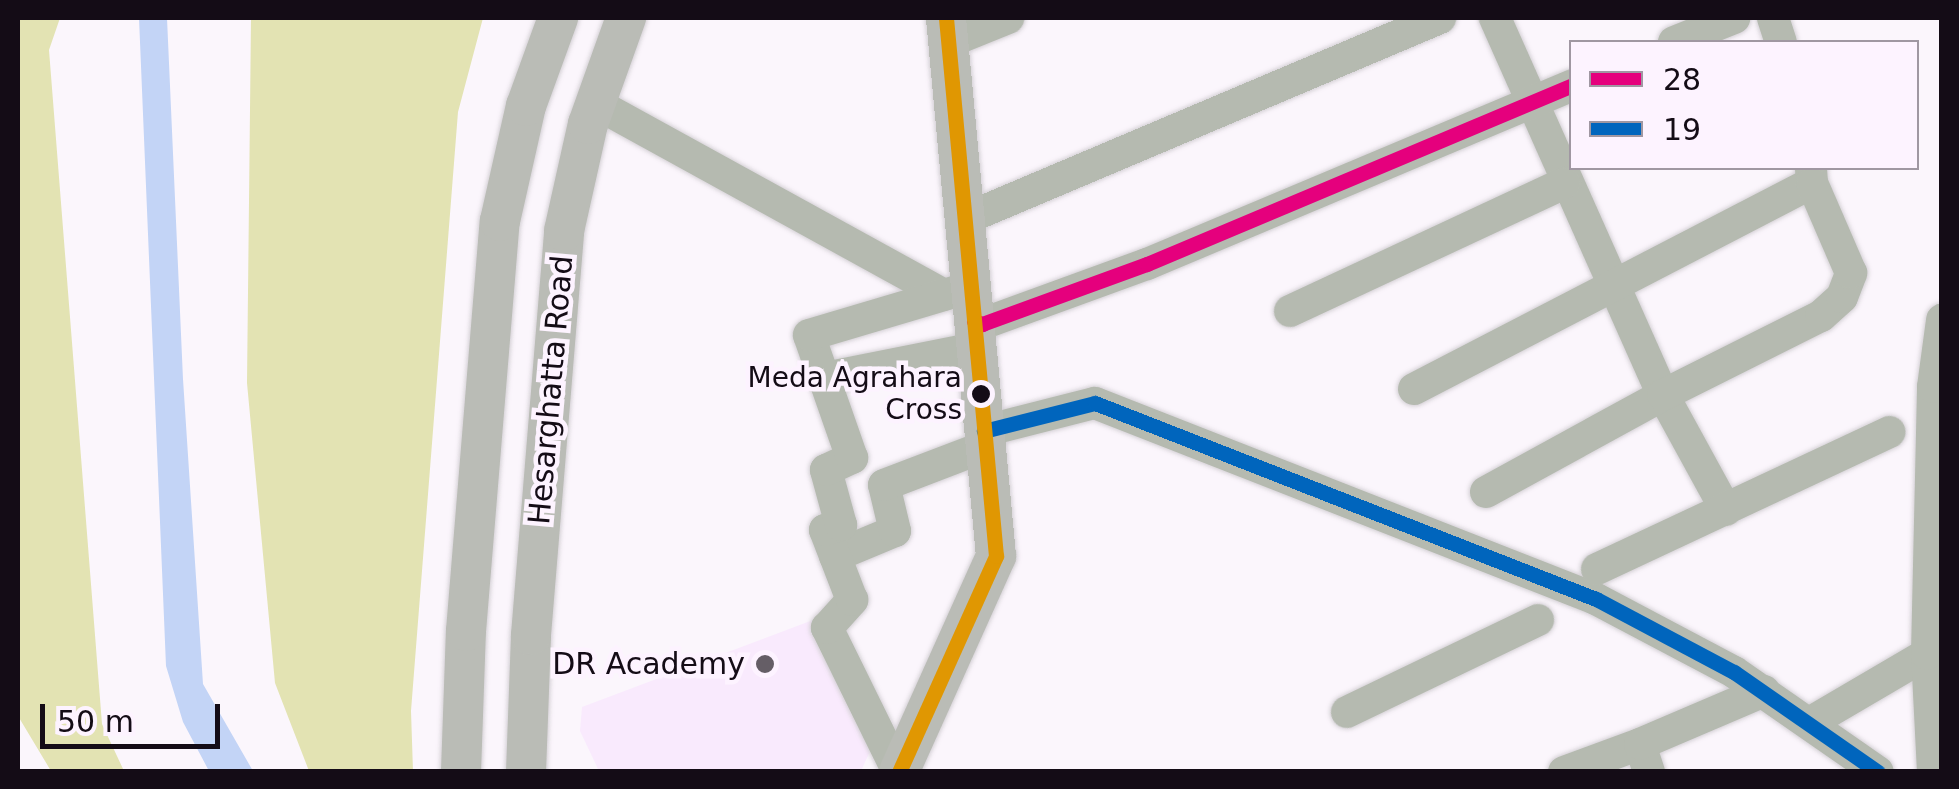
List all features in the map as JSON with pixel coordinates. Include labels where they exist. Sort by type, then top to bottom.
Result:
[{"type":"main road","points":[[461,772],[466,631],[500,221],[526,106],[558,18]]},
{"type":"main road","name":"Hesarghatta Road","points":[[526,772],[531,635],[564,231],[596,103],[626,18]]},
{"type":"main road","points":[[898,772],[996,556],[985,438],[966,313],[964,220],[948,30]]},
{"type":"street","points":[[948,30],[1008,18]]},
{"type":"street","points":[[964,220],[1440,18]]},
{"type":"street","points":[[1495,18],[1534,101],[1565,183],[1663,395],[1726,510]]},
{"type":"street","points":[[1679,40],[1734,18]]},
{"type":"street","points":[[596,103],[982,324],[1146,264],[1569,86]]},
{"type":"street","points":[[1414,389],[1811,175],[1851,274],[1842,298],[1821,316],[1663,395],[1486,492]]},
{"type":"street","points":[[1290,311],[1565,183]]},
{"type":"street","points":[[824,378],[966,313]]},
{"type":"street","points":[[898,772],[827,628],[852,600],[825,530],[841,526],[826,470],[852,458],[809,335],[966,313]]},
{"type":"street","points":[[1933,772],[1927,654],[1933,387],[1942,320]]},
{"type":"street","points":[[835,556],[895,531],[884,485],[985,438],[1095,403],[1596,599],[1764,691],[1878,772]]},
{"type":"street","points":[[1597,569],[1889,432]]},
{"type":"street","points":[[1347,712],[1538,620]]},
{"type":"street","points":[[1811,722],[1927,654]]},
{"type":"street","points":[[1564,772],[1644,758],[1764,691]]},
{"type":"shaded area","name":"DR Academy","points":[[813,620],[871,749],[861,771],[599,771],[580,731],[582,707]]},
{"type":"green space","points":[[18,18],[60,18],[49,50],[102,724],[124,771],[51,771],[18,716]]},
{"type":"green space","points":[[251,18],[483,18],[458,112],[411,711],[413,771],[309,771],[275,683],[247,383]]},
{"type":"water","points":[[139,18],[167,18],[183,379],[203,684],[253,771],[209,771],[183,722],[166,666]]},
{"type":"transit line","points":[[899,772],[996,556],[946,18]]},
{"type":"transit line","name":"28","points":[[974,321],[982,324],[1147,264],[1569,86]]},
{"type":"transit line","name":"19","points":[[984,431],[1095,403],[1596,599],[1734,672],[1878,772]]},
{"type":"place","name":"Meda Agrahara Cross","points":[[981,394]]},
{"type":"place","name":"DR Academy","points":[[765,664]]}]
